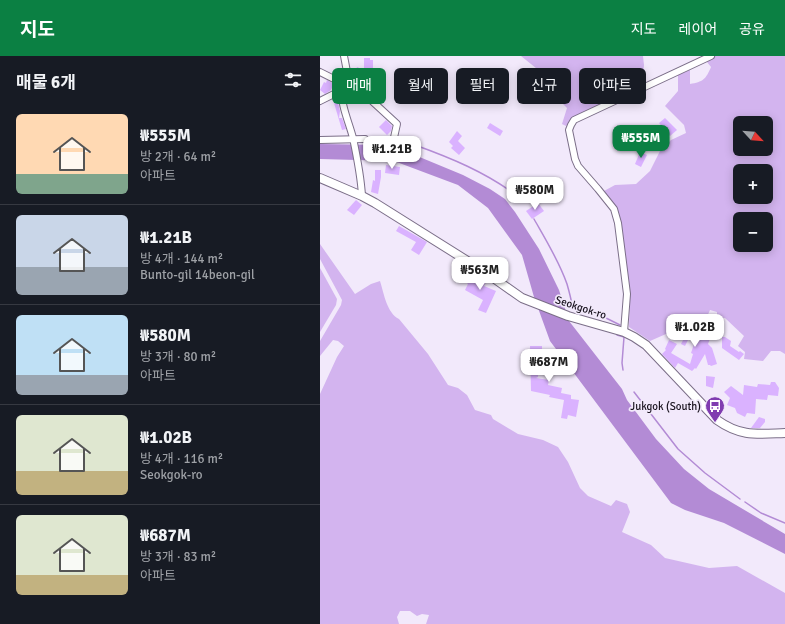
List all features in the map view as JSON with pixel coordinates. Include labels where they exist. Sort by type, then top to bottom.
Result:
[{"type":"street","points":[[344,56],[346,68]]},
{"type":"street","points":[[624,332],[627,294],[618,223],[614,209],[578,166],[571,143],[569,130],[574,120],[711,56]]},
{"type":"street","points":[[320,72],[332,78]]},
{"type":"street","points":[[320,101],[332,95]]},
{"type":"street","points":[[344,104],[354,141],[360,171],[362,196]]},
{"type":"street","points":[[375,104],[397,124],[393,142]]},
{"type":"street","points":[[320,140],[354,141],[365,139]]},
{"type":"street","name":"Seokgok-ro","points":[[320,178],[362,196],[411,225],[485,272],[522,298],[534,304],[568,316],[624,332],[634,337],[646,345],[718,420],[729,428],[744,433],[785,434]]},
{"type":"shaded area","points":[[521,56],[643,56],[644,65],[644,68],[579,68],[579,104],[601,104],[575,116],[566,126],[562,124],[567,108],[563,104],[571,104],[571,68],[536,68]]},
{"type":"shaded area","points":[[715,56],[785,56],[785,354],[780,351],[771,351],[763,361],[744,359],[745,352],[738,346],[744,336],[725,318],[717,317],[717,312],[710,310],[706,319],[690,316],[681,321],[682,327],[650,341],[629,327],[630,295],[621,222],[616,208],[604,191],[615,185],[636,184],[650,171],[660,151],[671,140],[686,133],[684,125],[665,106],[678,91],[678,75],[690,70],[690,84],[704,79],[711,67],[707,62]]},
{"type":"shaded area","points":[[320,144],[385,145],[405,151],[463,175],[490,189],[505,199],[539,249],[559,290],[569,321],[622,389],[627,400],[656,439],[684,469],[709,489],[785,534],[785,554],[724,523],[685,510],[671,503],[550,341],[534,297],[522,255],[488,208],[458,185],[394,161],[320,159]]},
{"type":"shaded area","points":[[320,244],[355,294],[371,284],[380,281],[386,303],[389,308],[428,354],[448,385],[458,388],[467,395],[475,410],[491,415],[493,419],[518,434],[543,440],[558,447],[568,462],[580,488],[588,496],[611,506],[616,500],[627,504],[630,512],[622,532],[651,545],[665,558],[709,568],[737,566],[785,593],[785,624],[426,624],[429,615],[422,614],[417,616],[410,611],[400,611],[397,617],[399,624],[320,624],[320,394],[337,357],[344,346],[338,341],[333,340],[320,356],[320,341],[341,305],[342,300],[320,259]]},
{"type":"shaded area","points":[[320,268],[337,299],[336,305],[320,332]]},
{"type":"building","points":[[364,58],[370,58],[370,60],[373,60],[373,68],[364,68]]},
{"type":"building","points":[[327,80],[332,83],[332,88],[325,94],[320,90],[324,82],[326,83]]},
{"type":"building","points":[[334,104],[338,104],[340,111],[339,118],[342,118],[346,129],[342,130]]},
{"type":"building","points":[[665,118],[677,130],[670,136],[659,123]]},
{"type":"building","points":[[386,120],[392,126],[391,131],[387,135],[379,127]]},
{"type":"building","points":[[490,123],[503,131],[500,136],[487,128]]},
{"type":"building","points":[[457,131],[462,136],[458,141],[465,148],[459,155],[451,148],[453,146],[449,142]]},
{"type":"building","points":[[632,136],[640,140],[635,151],[627,148]]},
{"type":"building","points":[[640,152],[647,155],[641,167],[635,164]]},
{"type":"building","points":[[386,165],[400,167],[399,175],[385,173]]},
{"type":"building","points":[[375,170],[381,170],[378,194],[371,192],[373,180],[375,181]]},
{"type":"building","points":[[356,200],[362,205],[354,215],[347,210]]},
{"type":"building","points":[[538,203],[544,211],[532,219],[526,211]]},
{"type":"building","points":[[399,226],[427,242],[419,255],[411,250],[416,242],[396,231]]},
{"type":"building","points":[[473,271],[487,280],[484,286],[496,291],[486,313],[478,310],[483,300],[465,290]]},
{"type":"building","points":[[694,319],[696,324],[685,346],[681,344]]},
{"type":"building","points":[[707,320],[714,320],[714,324],[716,324],[715,333],[712,333],[708,344],[712,348],[717,364],[711,366],[708,365],[705,354],[696,369],[695,368],[692,371],[678,363],[675,368],[662,354],[666,350],[665,349],[669,340],[677,344],[671,353],[690,364],[693,354],[691,353],[701,323],[707,323]]},
{"type":"building","points":[[722,337],[725,337],[731,341],[730,346],[744,354],[739,360],[722,348]]},
{"type":"building","points":[[530,346],[542,346],[542,362],[550,358],[555,370],[547,373],[544,366],[538,366],[538,377],[536,378],[549,380],[548,385],[562,388],[561,393],[571,395],[571,399],[579,400],[576,417],[568,415],[567,419],[561,418],[564,400],[531,391]]},
{"type":"building","points":[[706,376],[715,377],[713,388],[706,386]]},
{"type":"building","points":[[771,382],[775,382],[779,388],[778,396],[768,395],[767,400],[756,399],[755,414],[747,413],[745,417],[737,413],[735,408],[727,405],[730,398],[724,392],[731,386],[743,395],[744,385],[757,387],[758,384],[770,385]]},
{"type":"building","points":[[759,417],[765,419],[765,422],[760,428],[751,428]]},
{"type":"waterway","points":[[415,145],[480,172],[516,195]]},
{"type":"waterway","points":[[534,219],[560,267],[567,284],[572,305],[594,312],[620,325]]},
{"type":"waterway","points":[[617,335],[624,337],[622,363],[623,370]]},
{"type":"waterway","points":[[634,392],[678,449],[705,473],[740,499]]},
{"type":"waterway","points":[[745,502],[761,513],[785,523]]},
{"type":"place","name":"Jukgok (South)","points":[[715,423]]}]
